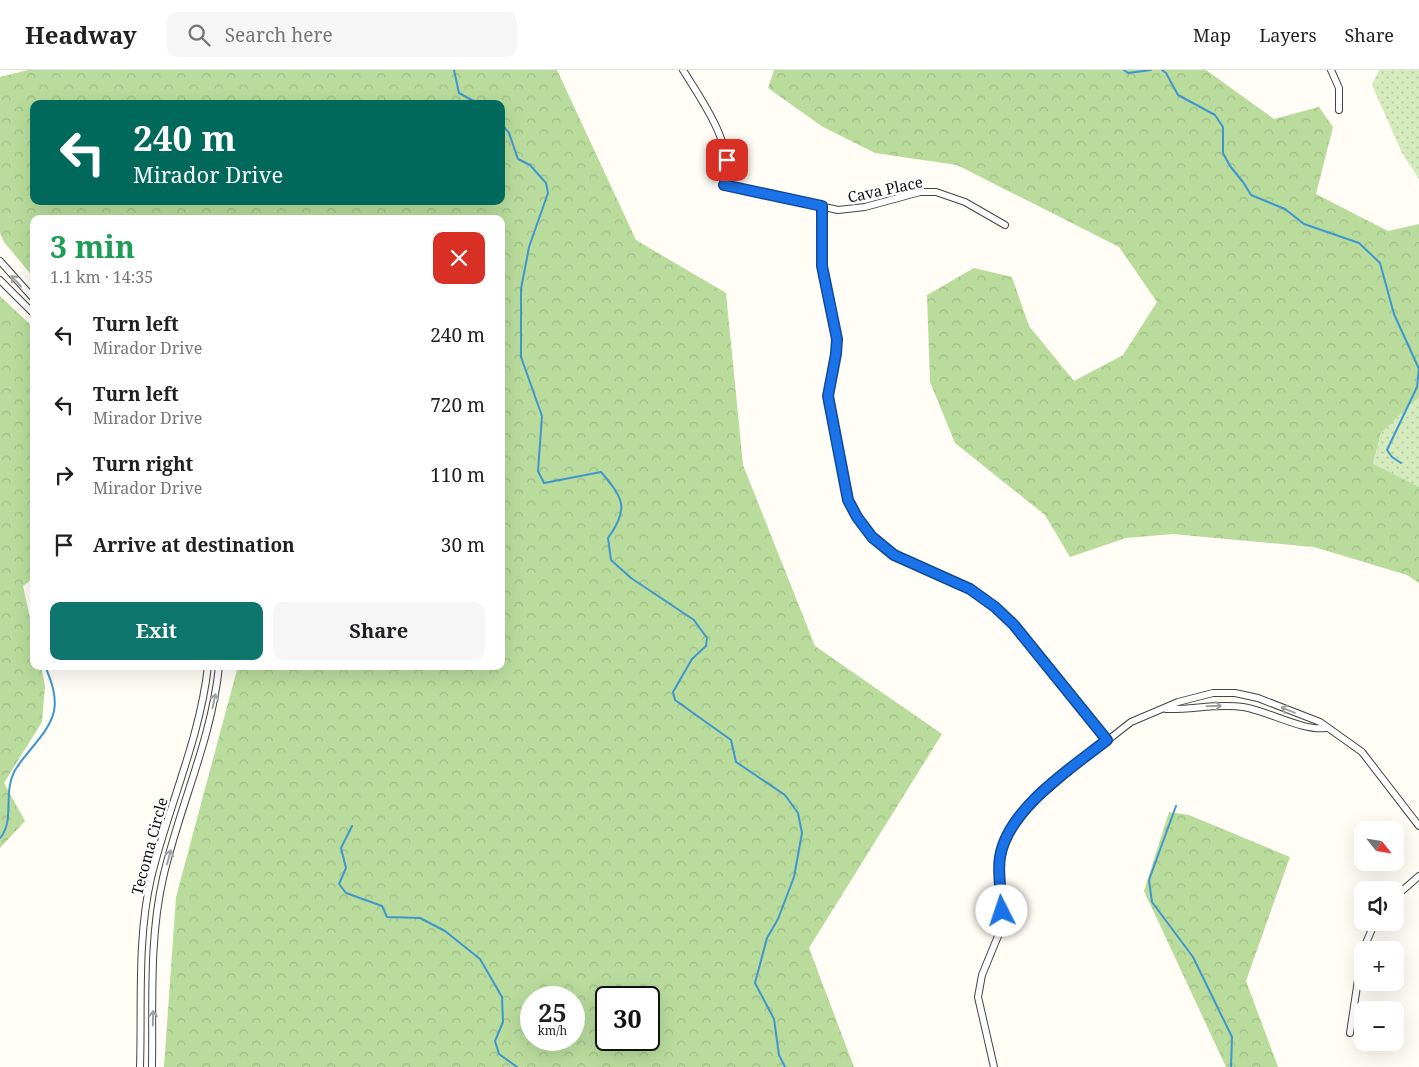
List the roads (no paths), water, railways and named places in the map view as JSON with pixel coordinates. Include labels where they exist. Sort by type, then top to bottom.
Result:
[{"type":"street","name":"Cava Place","points":[[683,70],[706,108],[726,150],[728,170],[724,185],[838,210],[852,210],[906,194],[936,192],[965,202],[1005,224]]},
{"type":"street","points":[[1331,70],[1339,88],[1339,110]]},
{"type":"street","points":[[822,206],[822,266],[837,339],[828,396],[846,492],[852,509],[872,537],[894,555],[970,589],[995,607],[1014,625],[1107,740]]},
{"type":"street","points":[[0,262],[30,295]]},
{"type":"street","points":[[0,280],[30,310]]},
{"type":"street","name":"Tecoma Circle","points":[[140,1067],[144,941],[151,880],[200,713],[207,670]]},
{"type":"street","name":"Tecoma Circle","points":[[152,1067],[155,941],[164,877],[211,716],[218,670]]},
{"type":"street","points":[[994,1067],[978,997],[982,975],[998,936],[1002,919],[999,868],[1008,833],[1022,813],[1062,776],[1131,722],[1178,702],[1213,693],[1235,693],[1276,705],[1320,722],[1362,752],[1419,826]]},
{"type":"street","points":[[1165,709],[1216,705],[1241,706],[1306,726],[1326,728]]},
{"type":"street","points":[[183,771],[194,774]]},
{"type":"street","points":[[180,781],[190,785]]},
{"type":"street","points":[[1404,889],[1419,876]]},
{"type":"street","points":[[145,930],[156,930]]},
{"type":"street","points":[[144,941],[155,941]]},
{"type":"street","points":[[1350,1033],[1357,991]]},
{"type":"waterway","points":[[454,70],[459,93],[472,100]]},
{"type":"waterway","points":[[1124,70],[1128,73],[1151,70]]},
{"type":"waterway","points":[[1162,70],[1166,73],[1178,95],[1215,115],[1223,127],[1223,153],[1251,195],[1285,209],[1304,224],[1359,243],[1380,263],[1394,314],[1419,369],[1417,387],[1387,450],[1392,457],[1401,463]]},
{"type":"waterway","points":[[505,128],[509,133],[518,159],[530,165],[546,183],[548,193],[529,247],[521,289],[521,357],[542,416],[538,471],[544,483],[601,472],[609,481],[619,496],[621,503],[619,519],[608,538],[611,560],[631,578],[694,620],[707,638],[706,646],[692,659],[673,692],[675,700],[731,740],[736,762],[785,795],[798,813],[802,833],[794,877],[778,919],[767,938],[755,983],[774,1019],[779,1055],[785,1067]]},
{"type":"waterway","points":[[0,838],[7,824],[9,789],[14,772],[42,735],[54,711],[54,694],[46,670]]},
{"type":"waterway","points":[[1176,806],[1149,880],[1152,902],[1193,957],[1232,1037],[1231,1067]]},
{"type":"waterway","points":[[352,826],[341,848],[346,868],[339,884],[346,893],[382,906],[387,917],[420,918],[445,931],[480,959],[502,997],[503,1022],[495,1041],[499,1054],[517,1067]]}]
